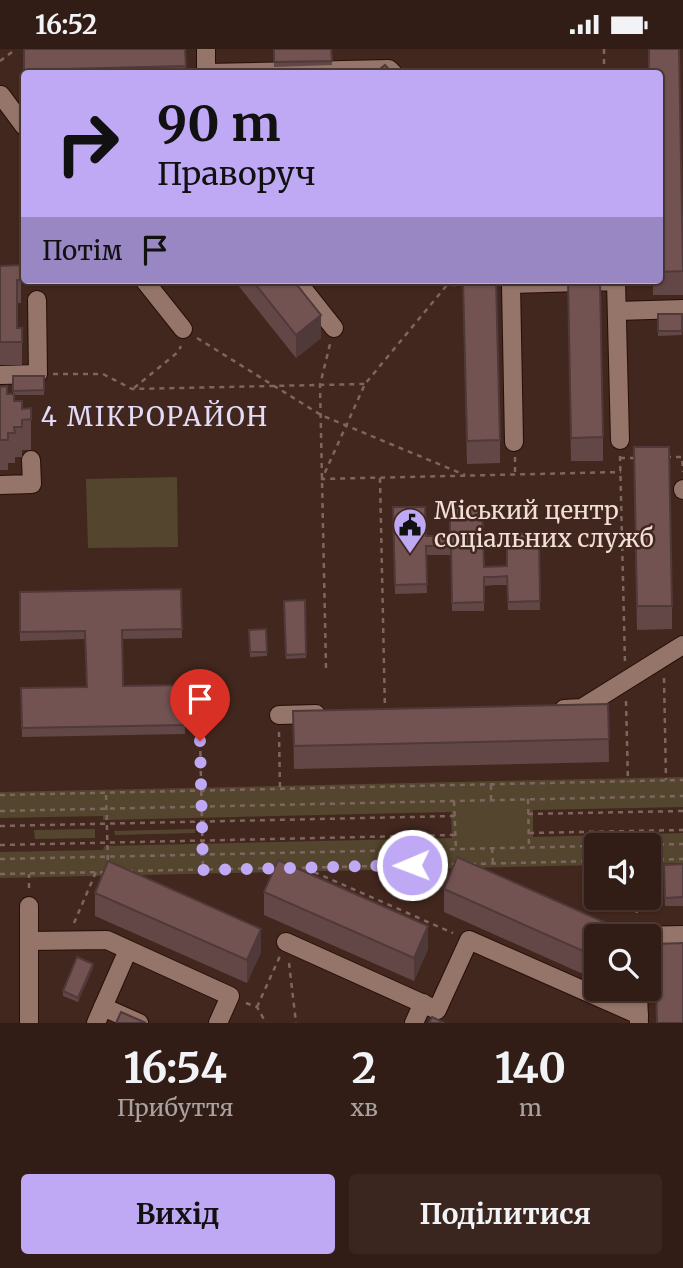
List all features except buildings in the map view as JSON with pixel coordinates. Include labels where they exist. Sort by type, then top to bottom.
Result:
[{"type":"lane","points":[[206,49],[206,70]]},
{"type":"lane","points":[[357,70],[390,70]]},
{"type":"lane","points":[[1,95],[21,116]]},
{"type":"lane","points":[[147,284],[183,329]]},
{"type":"lane","points":[[299,284],[334,328]]},
{"type":"lane","points":[[511,284],[514,442]]},
{"type":"lane","points":[[616,284],[620,449]]},
{"type":"lane","points":[[0,375],[38,375],[37,300]]},
{"type":"lane","points":[[617,311],[683,309]]},
{"type":"lane","points":[[0,485],[32,484],[31,460]]},
{"type":"lane","points":[[542,709],[582,708],[683,645]]},
{"type":"lane","points":[[279,715],[332,714]]},
{"type":"lane","points":[[29,905],[29,1023]]},
{"type":"lane","points":[[661,935],[683,935]]},
{"type":"lane","points":[[29,941],[107,940],[230,996],[218,1023]]},
{"type":"lane","points":[[286,942],[438,1010],[468,940],[639,1019],[638,1001]]},
{"type":"lane","points":[[128,950],[100,1015],[139,1023]]},
{"type":"lane","points":[[414,1023],[423,1003]]},
{"type":"path","points":[[0,61],[16,49]]},
{"type":"path","points":[[604,49],[604,70]]},
{"type":"path","points":[[322,479],[365,384],[447,285],[476,285]]},
{"type":"path","points":[[326,668],[320,385],[334,328]]},
{"type":"path","points":[[183,329],[321,415],[466,476]]},
{"type":"path","points":[[132,389],[178,352]]},
{"type":"path","points":[[38,375],[103,374],[132,389],[365,384]]},
{"type":"path","points":[[628,782],[620,449],[645,457]]},
{"type":"path","points":[[657,457],[682,457]]},
{"type":"path","points":[[322,479],[621,473]]},
{"type":"path","points":[[380,478],[385,712]]},
{"type":"path","points":[[663,657],[666,781]]},
{"type":"path","points":[[199,691],[203,870]]},
{"type":"path","points":[[279,715],[280,789]]},
{"type":"path","points":[[0,796],[683,781]]},
{"type":"path","points":[[491,785],[491,800]]},
{"type":"path","points":[[0,874],[108,872],[106,793]]},
{"type":"path","points":[[0,811],[683,796]]},
{"type":"path","points":[[528,799],[529,848]]},
{"type":"path","points":[[454,801],[456,849]]},
{"type":"path","points":[[528,814],[683,811]]},
{"type":"path","points":[[0,826],[455,816]]},
{"type":"path","points":[[529,833],[683,830]]},
{"type":"path","points":[[0,845],[455,835]]},
{"type":"path","points":[[661,844],[683,844]]},
{"type":"path","points":[[0,859],[584,846]]},
{"type":"path","points":[[492,848],[493,863]]},
{"type":"path","points":[[661,860],[683,859]]},
{"type":"path","points":[[292,868],[584,861]]},
{"type":"path","points":[[304,867],[468,940]]},
{"type":"path","points":[[139,877],[127,871],[279,868]]},
{"type":"path","points":[[66,941],[96,872]]},
{"type":"path","points":[[266,1023],[257,1007],[286,942]]},
{"type":"path","points":[[286,942],[296,1023]]},
{"type":"shaded area","points":[[177,477],[178,547],[88,548],[86,479]]},
{"type":"shaded area","points":[[683,777],[683,807],[533,810],[533,837],[584,836],[584,865],[0,878],[0,852],[103,850],[104,846],[452,838],[451,812],[103,820],[103,816],[0,818],[0,792]]},
{"type":"shaded area","points":[[95,829],[95,838],[35,839],[34,830]]},
{"type":"shaded area","points":[[195,829],[195,833],[115,835],[114,831]]},
{"type":"shaded area","points":[[683,833],[683,863],[661,864],[661,834]]},
{"type":"place","name":"Міський центр соціальних служб","points":[[410,555]]},
{"type":"district","name":"4 МІКРОРАЙОН","points":[[155,417]]},
{"type":"route","points":[[200,741],[203,870],[412,865]]}]
